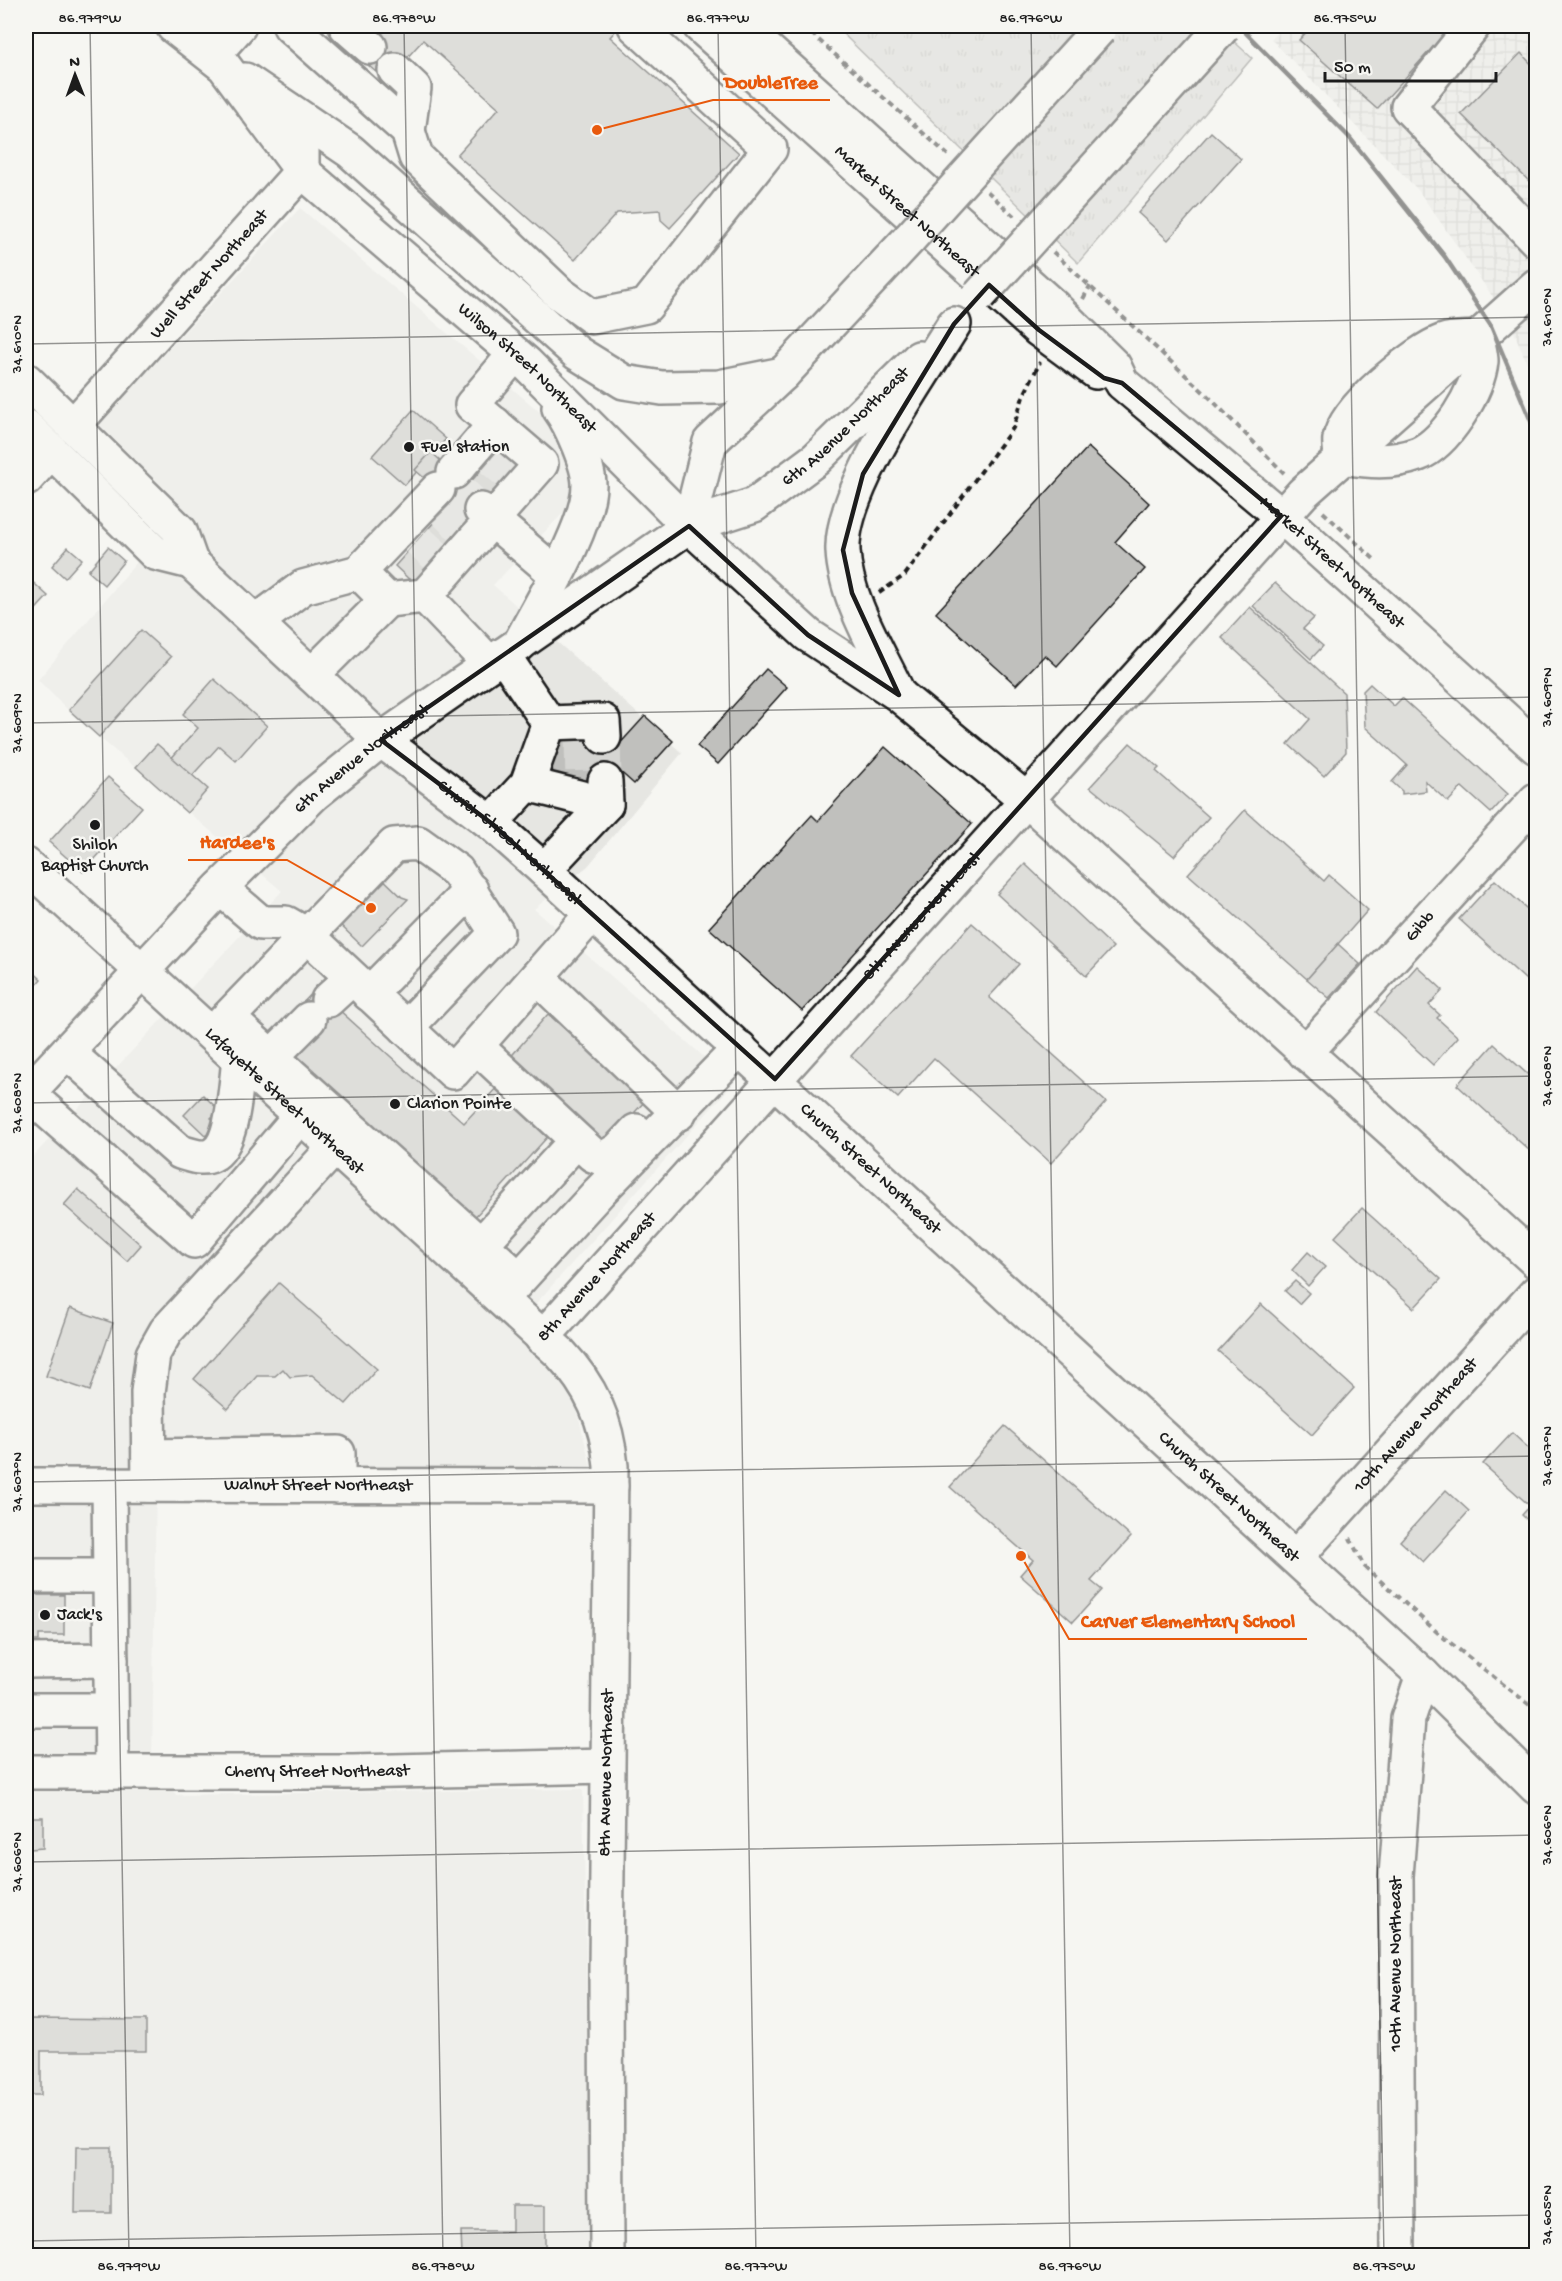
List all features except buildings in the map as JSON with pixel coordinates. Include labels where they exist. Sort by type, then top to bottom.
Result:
[{"type":"main road","name":"Wilson Street Northeast","points":[[173,26],[218,61],[303,171],[520,359],[689,526],[808,635],[899,695],[1027,800],[1536,1261]]},
{"type":"main road","points":[[239,26],[218,61],[350,151],[577,353],[624,382],[662,388],[719,387],[783,374]]},
{"type":"main road","points":[[290,26],[408,131]]},
{"type":"main road","points":[[346,26],[370,47]]},
{"type":"main road","points":[[396,70],[414,88],[408,131],[416,157],[559,293],[592,317],[646,306],[770,149],[635,26]]},
{"type":"main road","name":"Market Street Northeast","points":[[700,26],[1062,333]]},
{"type":"main road","name":"Market Street Northeast","points":[[741,26],[1062,333],[1104,378],[1122,383],[1281,516],[1536,747]]},
{"type":"main road","points":[[689,526],[710,442],[783,374],[1102,26]]},
{"type":"main road","name":"6th Avenue Northeast","points":[[26,1094],[220,888],[313,795],[381,740],[689,526],[754,505],[816,459],[954,324],[1224,26]]},
{"type":"main road","points":[[1473,26],[1408,107],[1536,240]]},
{"type":"main road","points":[[289,110],[302,140],[303,171]]},
{"type":"main road","name":"Well Street Northeast","points":[[73,426],[303,171]]},
{"type":"main road","points":[[1477,339],[1481,360],[1474,384],[1461,411],[1443,436],[1420,453],[1379,463],[1341,457],[1340,438],[1346,424],[1356,407],[1384,382],[1445,340],[1477,339],[1536,286]]},
{"type":"main road","points":[[899,695],[852,593],[843,550],[849,513],[863,474],[954,324]]},
{"type":"main road","points":[[499,458],[472,405],[520,359],[572,425],[589,484],[582,521],[555,574],[504,654]]},
{"type":"main road","name":"Church Street Northeast","points":[[26,380],[180,531],[191,562],[381,740],[490,823],[775,1079],[1424,1675],[1536,1787]]},
{"type":"main road","name":"Church Street Northeast","points":[[26,426],[155,553],[191,562]]},
{"type":"main road","points":[[26,479],[51,451]]},
{"type":"main road","name":"8th Avenue Northeast","points":[[607,2256],[607,1766],[611,1486],[609,1446],[598,1408],[576,1370],[542,1338],[1281,516],[1341,457]]},
{"type":"main road","points":[[256,622],[303,587],[359,572],[427,548],[499,458]]},
{"type":"main road","points":[[425,596],[427,548],[499,458]]},
{"type":"main road","points":[[460,509],[555,574]]},
{"type":"main road","points":[[359,572],[387,600]]},
{"type":"main road","points":[[312,675],[387,600],[425,596],[504,654],[578,730],[490,823]]},
{"type":"main road","points":[[528,784],[594,791],[544,870]]},
{"type":"main road","name":"Gibb","points":[[1305,1053],[1536,800]]},
{"type":"main road","points":[[220,1026],[394,845],[418,843],[445,860],[471,890],[497,933],[406,1028]]},
{"type":"main road","name":"Lafayette Street Northeast","points":[[26,865],[144,971],[220,1026],[301,1115],[335,1147],[472,1255],[510,1289],[542,1338]]},
{"type":"main road","points":[[220,888],[261,923],[286,923],[307,935],[453,1072],[592,914]]},
{"type":"main road","points":[[67,1052],[180,1152],[196,1157],[212,1155],[224,1144],[255,1063],[318,1010],[361,986],[471,890]]},
{"type":"main road","points":[[537,977],[673,1106]]},
{"type":"main road","points":[[476,1046],[568,1150],[599,1192]]},
{"type":"main road","points":[[568,1150],[603,1159],[618,1150],[673,1106],[740,1048]]},
{"type":"main road","points":[[255,1063],[472,1255],[568,1150]]},
{"type":"main road","points":[[26,1094],[194,1241],[301,1115]]},
{"type":"main road","points":[[510,1289],[599,1192],[673,1106]]},
{"type":"main road","points":[[149,1471],[148,1392],[153,1354],[166,1331],[335,1147]]},
{"type":"main road","name":"10th Avenue Northeast","points":[[1296,1557],[1536,1293]]},
{"type":"main road","name":"Walnut Street Northeast","points":[[26,1485],[109,1485],[149,1471],[338,1486],[611,1486]]},
{"type":"main road","points":[[109,1485],[112,1772]]},
{"type":"main road","points":[[26,1576],[109,1576]]},
{"type":"main road","points":[[26,1661],[111,1660]]},
{"type":"main road","name":"10th Avenue Northeast","points":[[1398,2256],[1396,1876],[1408,1719],[1424,1675]]},
{"type":"main road","points":[[26,1710],[111,1710]]},
{"type":"main road","name":"Cherry Street Northeast","points":[[26,1772],[353,1772],[607,1766]]},
{"type":"path","points":[[802,26],[950,156]]},
{"type":"path","points":[[985,189],[1020,221]]},
{"type":"path","points":[[1046,246],[1210,398],[1303,493],[1380,566]]},
{"type":"path","points":[[859,608],[905,575],[981,474],[1013,428],[1036,367],[1062,333],[1090,286]]},
{"type":"path","points":[[1329,1521],[1350,1538],[1364,1566],[1439,1634],[1536,1710]]},
{"type":"highlighted area","points":[[989,285],[1039,330],[1104,378],[1122,383],[1281,516],[775,1079],[491,823],[381,740],[689,526],[808,635],[899,695],[852,593],[843,550],[863,474],[954,324]]},
{"type":"shaded area","points":[[1283,26],[1536,26],[1536,385],[1509,320],[1418,190],[1271,39]]},
{"type":"shaded area","points":[[300,208],[568,436],[576,484],[564,512],[493,585],[682,753],[588,866],[534,909],[734,1083],[538,1301],[515,1331],[573,1394],[592,1472],[156,1477],[152,1762],[176,1795],[583,1789],[591,2255],[26,2256],[26,1164],[282,891],[75,717],[38,680],[183,507],[99,424]]},
{"type":"green space","points":[[835,26],[1217,26],[1252,58],[1078,263]]},
{"type":"tunnel","points":[[491,459],[511,476]]},
{"type":"tunnel","points":[[447,479],[481,510]]},
{"type":"tunnel","points":[[444,511],[463,530]]},
{"type":"tunnel","points":[[418,540],[438,558]]},
{"type":"tunnel","points":[[604,737],[605,781]]},
{"type":"tunnel","points":[[581,738],[582,782]]},
{"type":"railway","points":[[1239,26],[1349,137],[1445,257],[1491,326],[1536,433]]},
{"type":"place","name":"DoubleTree","points":[[597,130]]},
{"type":"place","name":"Fuel station","points":[[409,447]]},
{"type":"place","name":"Shiloh Baptist Church","points":[[95,825]]},
{"type":"place","name":"Hardee's","points":[[371,908]]},
{"type":"place","name":"Clarion Pointe","points":[[395,1104]]},
{"type":"place","name":"Carver Elementary School","points":[[1021,1556]]},
{"type":"place","name":"Jack's","points":[[45,1615]]}]
